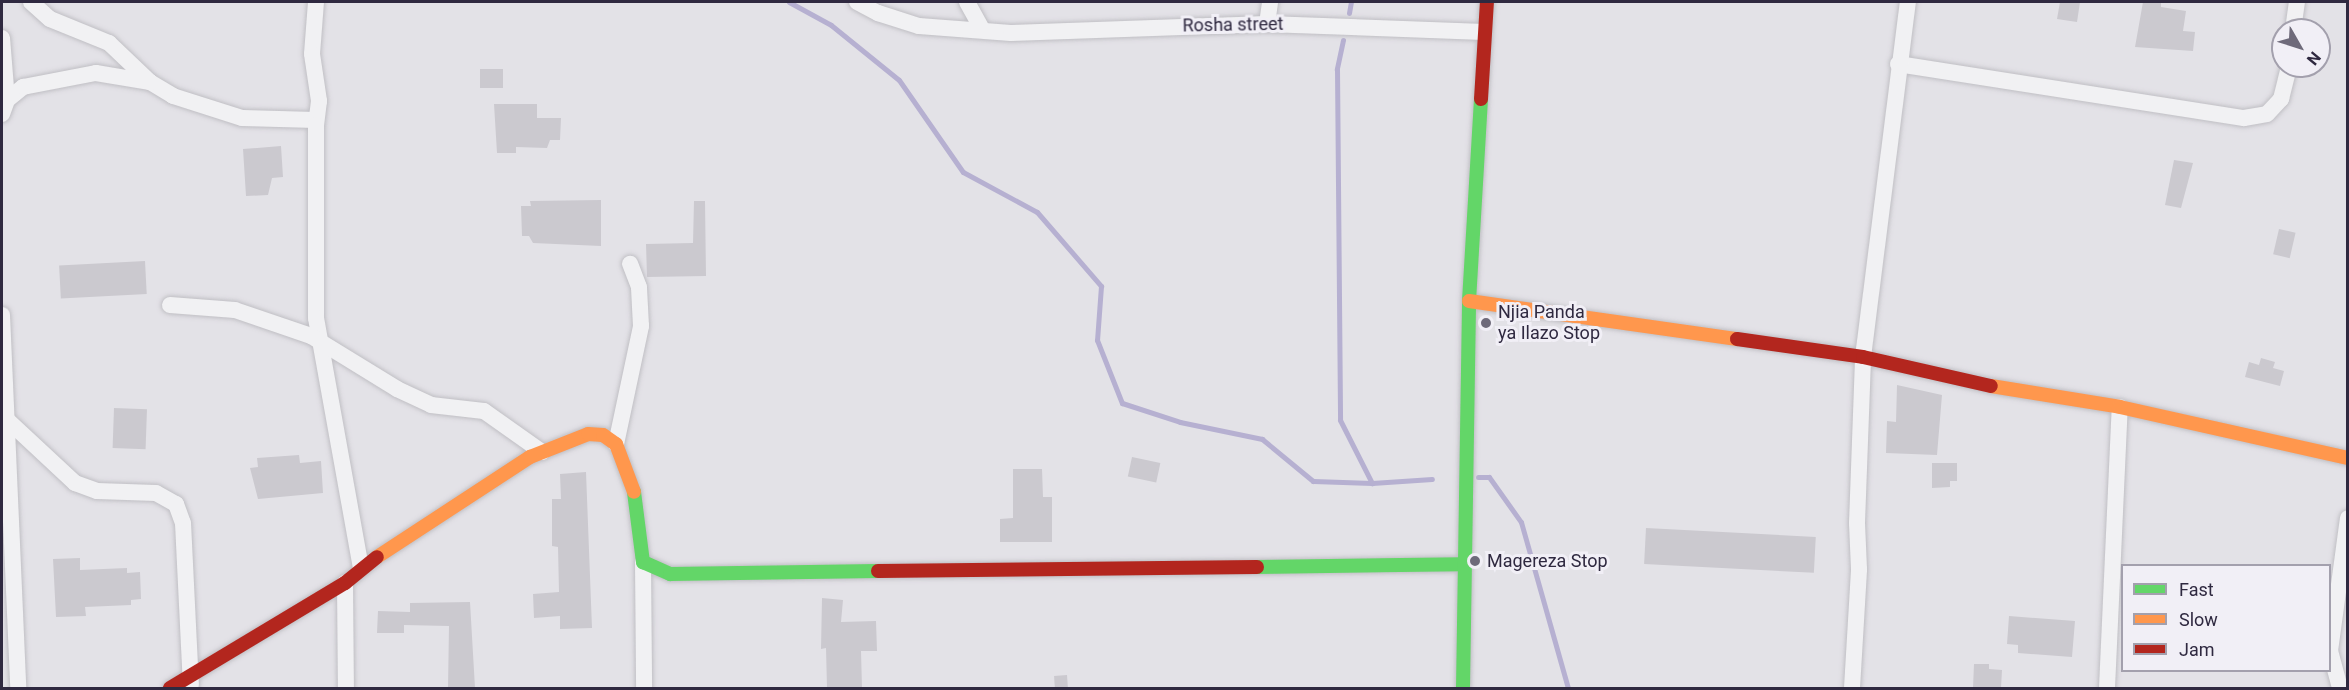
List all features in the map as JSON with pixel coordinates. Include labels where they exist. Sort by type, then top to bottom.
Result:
[{"type":"main road","points":[[1463,688],[1462,564],[1469,301],[1487,2]]},
{"type":"main road","points":[[1469,301],[1863,357],[1994,387],[2120,407],[2348,458]]},
{"type":"main road","points":[[170,688],[191,681],[345,583],[361,567],[542,452],[588,434],[603,435],[615,444],[632,479],[643,562],[670,574],[1462,564]]},
{"type":"street","points":[[31,2],[50,20],[110,44],[150,82],[187,102],[242,118],[316,120]]},
{"type":"street","points":[[316,2],[312,54],[318,88],[316,318],[361,567]]},
{"type":"street","name":"Rosha street","points":[[857,2],[878,13],[919,26],[1019,33],[1267,24],[1484,32]]},
{"type":"street","points":[[967,2],[982,29]]},
{"type":"street","points":[[1267,24],[1270,2]]},
{"type":"street","points":[[1852,688],[1859,569],[1857,524],[1863,357],[1898,64],[1908,2]]},
{"type":"street","points":[[2295,18],[2297,2]]},
{"type":"street","points":[[2,38],[4,107]]},
{"type":"street","points":[[1898,64],[2244,118],[2267,114],[2281,99],[2286,78]]},
{"type":"street","points":[[4,107],[23,87],[96,73],[150,82]]},
{"type":"street","points":[[615,444],[641,326],[639,287],[630,264]]},
{"type":"street","points":[[170,305],[235,310],[321,341],[397,389],[431,405],[484,411],[542,452]]},
{"type":"street","points":[[2,315],[18,688]]},
{"type":"street","points":[[2107,688],[2120,407]]},
{"type":"street","points":[[5,417],[84,488],[156,493],[176,504],[183,523],[191,681]]},
{"type":"street","points":[[2331,644],[2348,518]]},
{"type":"street","points":[[643,562],[644,688]]},
{"type":"street","points":[[345,583],[346,688]]},
{"type":"street","points":[[2331,655],[2340,688]]},
{"type":"building","points":[[2060,2],[2080,2],[2077,22],[2057,19]]},
{"type":"building","points":[[2143,2],[2161,2],[2161,7],[2186,11],[2183,31],[2195,32],[2193,51],[2135,47]]},
{"type":"building","points":[[480,69],[503,69],[503,88],[480,88]]},
{"type":"building","points":[[494,104],[537,104],[537,118],[561,118],[560,140],[550,140],[547,148],[516,147],[516,153],[497,153]]},
{"type":"building","points":[[281,146],[283,177],[272,178],[268,195],[246,196],[243,149]]},
{"type":"building","points":[[2174,160],[2193,163],[2181,208],[2165,205]]},
{"type":"building","points":[[601,200],[601,246],[533,243],[529,236],[522,236],[521,206],[531,206],[530,201]]},
{"type":"building","points":[[694,201],[705,201],[706,276],[647,277],[646,244],[693,243]]},
{"type":"building","points":[[2279,229],[2296,233],[2290,258],[2273,254]]},
{"type":"building","points":[[145,261],[147,294],[61,298],[59,266]]},
{"type":"building","points":[[2261,358],[2275,362],[2273,368],[2284,371],[2280,386],[2245,377],[2249,362],[2259,365]]},
{"type":"building","points":[[1897,385],[1942,395],[1937,455],[1886,453],[1887,421],[1896,422]]},
{"type":"building","points":[[114,408],[147,409],[146,449],[113,448]]},
{"type":"building","points":[[299,455],[300,463],[321,461],[323,493],[258,499],[250,468],[258,467],[257,458]]},
{"type":"building","points":[[1132,457],[1160,463],[1156,483],[1128,477]]},
{"type":"building","points":[[1932,463],[1957,463],[1957,481],[1950,481],[1950,487],[1932,488]]},
{"type":"building","points":[[1013,469],[1042,469],[1043,497],[1052,497],[1052,542],[1000,542],[1000,519],[1013,518]]},
{"type":"building","points":[[586,472],[592,628],[560,629],[560,616],[534,618],[533,594],[559,592],[558,547],[552,546],[552,499],[561,499],[560,474]]},
{"type":"building","points":[[1646,528],[1816,537],[1814,573],[1644,564]]},
{"type":"building","points":[[80,558],[80,570],[127,568],[127,573],[140,572],[141,599],[131,600],[131,605],[85,607],[86,616],[56,617],[53,559]]},
{"type":"building","points":[[822,598],[843,600],[841,622],[876,621],[877,651],[861,651],[862,688],[827,688],[826,648],[821,649]]},
{"type":"building","points":[[470,602],[475,688],[448,688],[449,626],[404,625],[404,633],[377,633],[378,611],[410,612],[410,603]]},
{"type":"building","points":[[2009,616],[2075,621],[2072,657],[2018,653],[2018,645],[2007,644]]},
{"type":"building","points":[[1974,664],[1989,664],[1989,669],[2002,670],[2001,688],[1973,688]]},
{"type":"building","points":[[1067,675],[1068,688],[1055,688],[1054,676]]},
{"type":"waterway","points":[[789,2],[831,25],[899,80],[963,172],[1037,212],[1101,286],[1097,340],[1122,403],[1180,422],[1262,439],[1313,481],[1372,483]]},
{"type":"waterway","points":[[1349,13],[1351,2]]},
{"type":"waterway","points":[[1343,40],[1337,69],[1340,420],[1372,483],[1432,479]]},
{"type":"waterway","points":[[1478,477],[1489,477],[1521,522],[1568,688]]},
{"type":"traffic: fast","points":[[1463,688],[1469,301],[1481,99]]},
{"type":"traffic: fast","points":[[634,492],[643,562],[670,574],[878,571]]},
{"type":"traffic: fast","points":[[1257,567],[1462,564]]},
{"type":"traffic: slow","points":[[1469,301],[1737,339]]},
{"type":"traffic: slow","points":[[1991,386],[2120,407],[2348,458]]},
{"type":"traffic: slow","points":[[377,557],[530,457],[588,434],[603,435],[616,444],[634,492]]},
{"type":"traffic: jam","points":[[1481,99],[1487,2]]},
{"type":"traffic: jam","points":[[1737,339],[1863,357],[1991,386]]},
{"type":"traffic: jam","points":[[170,688],[345,583],[377,557]]},
{"type":"traffic: jam","points":[[878,571],[1257,567]]},
{"type":"place","name":"Njia Panda ya Ilazo Stop","points":[[1486,323]]},
{"type":"place","name":"Magereza Stop","points":[[1475,561]]}]
